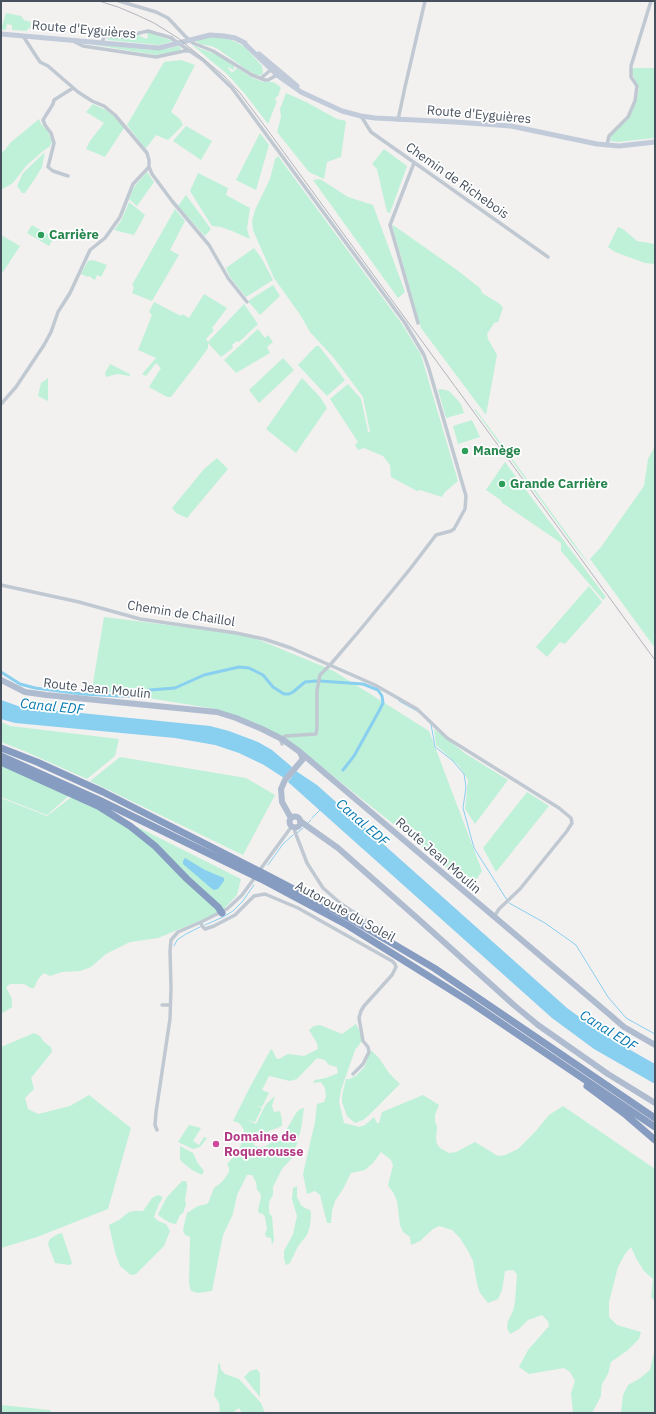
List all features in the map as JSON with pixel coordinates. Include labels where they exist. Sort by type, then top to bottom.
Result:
[{"type":"highway","name":"Autoroute du Soleil","points":[[1,748],[37,762],[103,792],[251,871]]},
{"type":"highway","name":"Autoroute du Soleil","points":[[1,756],[99,800],[351,919],[434,968],[655,1118]]},
{"type":"highway","points":[[1,762],[98,806],[130,826],[155,846],[187,879],[218,907],[222,913]]},
{"type":"highway","name":"Autoroute du Soleil","points":[[263,877],[373,940],[520,1035],[655,1127]]},
{"type":"highway","points":[[520,1035],[626,1115],[655,1140]]},
{"type":"main road","name":"Route d'Eyguières","points":[[1,34],[165,48],[198,37],[216,34],[235,38],[251,47],[274,70],[301,92],[342,111],[361,116],[398,120],[511,126],[584,142],[607,145],[655,142]]},
{"type":"main road","name":"Route d'Eyguières","points":[[274,70],[325,104]]},
{"type":"main road","name":"Route Jean Moulin","points":[[1,680],[24,692],[216,712],[236,718],[262,729],[319,768],[357,802],[624,1026],[655,1045]]},
{"type":"main road","name":"Route Jean Moulin","points":[[194,709],[237,721],[281,741]]},
{"type":"main road","points":[[357,802],[301,756],[295,768],[285,780],[281,789],[281,797],[285,809],[291,818],[290,822],[338,848],[514,1006],[538,1025],[608,1074],[655,1102]]},
{"type":"main road","points":[[291,818],[294,816],[298,817],[298,825]]},
{"type":"street","points":[[119,1],[162,14],[172,21],[193,43],[213,51],[252,75],[269,80],[274,70]]},
{"type":"street","points":[[398,120],[425,1]]},
{"type":"street","points":[[607,145],[609,136],[628,117],[635,100],[637,86],[631,76],[631,66],[652,1]]},
{"type":"street","points":[[102,43],[106,36],[122,37],[152,31],[179,42],[202,60],[232,88],[405,323],[424,355],[466,496],[465,509],[454,529],[436,535],[406,574],[330,666],[320,675],[318,683],[317,732],[314,735],[285,736],[281,741]]},
{"type":"street","points":[[23,36],[40,62],[48,66],[73,88],[92,101],[104,106],[115,115],[147,153],[149,167],[152,174],[172,201],[209,245],[228,278],[247,302]]},
{"type":"street","points":[[71,40],[83,46],[156,57],[184,51],[191,52]]},
{"type":"street","points":[[261,78],[274,70]]},
{"type":"street","points":[[68,176],[48,168],[54,143],[51,132],[43,120],[54,100],[73,88]]},
{"type":"street","name":"Chemin de Richebois","points":[[361,116],[371,132],[548,256]]},
{"type":"street","points":[[414,163],[390,225],[418,323]]},
{"type":"street","points":[[1,404],[16,387],[51,332],[58,312],[70,293],[90,250],[105,238],[120,217],[133,184],[149,167]]},
{"type":"street","name":"Chemin de Chaillol","points":[[1,585],[79,602],[140,619],[258,637],[291,648],[375,685],[409,704],[423,714],[447,738],[559,808],[571,818],[572,823],[567,831],[520,889],[499,909],[493,917]]},
{"type":"street","points":[[157,1130],[156,1112],[168,1030],[170,1005],[171,940],[178,932],[222,913],[242,895],[298,825]]},
{"type":"street","points":[[298,825],[295,832],[309,867],[323,888],[340,903],[383,932]]},
{"type":"street","points":[[202,922],[202,926],[205,928],[214,926],[235,914],[254,896],[264,894],[298,908],[395,964],[396,968],[392,975],[364,1006],[361,1012],[359,1018],[364,1041],[369,1052],[363,1064],[353,1074]]},
{"type":"street","points":[[162,1005],[170,1005]]},
{"type":"green space","points":[[6,13],[21,16],[24,20],[31,22],[30,29],[28,28],[27,31],[12,30],[12,25],[7,24],[6,30],[1,29]]},
{"type":"green space","points":[[147,33],[173,41],[159,45],[107,40],[109,37],[122,38],[138,35],[146,39],[148,37]]},
{"type":"green space","points":[[211,37],[225,38],[245,47],[262,66],[262,75],[257,75],[247,70],[218,49],[200,44],[194,40]]},
{"type":"green space","points":[[83,43],[153,50],[179,46],[181,48],[180,51],[156,55]]},
{"type":"green space","points":[[191,44],[218,55],[234,66],[234,70],[228,67],[232,73],[237,68],[253,78],[263,82],[273,82],[281,88],[278,96],[276,97],[275,100],[277,101],[268,124],[245,94],[227,74]]},
{"type":"green space","points":[[181,60],[195,65],[171,112],[180,119],[183,125],[168,140],[156,135],[145,148],[127,125],[164,62]]},
{"type":"green space","points":[[633,68],[655,68],[654,138],[618,142],[610,141],[611,135],[628,119],[637,98],[639,89],[632,73]]},
{"type":"green space","points":[[286,93],[337,119],[346,121],[341,157],[327,162],[324,179],[309,172],[277,132],[281,117],[280,109]]},
{"type":"green space","points":[[93,104],[106,110],[116,118],[124,128],[105,157],[86,149],[90,141],[104,123],[86,112]]},
{"type":"green space","points":[[39,119],[41,124],[48,131],[52,142],[49,147],[26,166],[13,183],[1,190],[1,152],[4,151],[10,143]]},
{"type":"green space","points":[[186,126],[212,141],[201,160],[173,141]]},
{"type":"green space","points":[[260,133],[269,145],[256,190],[236,180]]},
{"type":"green space","points":[[384,149],[407,166],[390,213],[387,212],[377,169],[372,164]]},
{"type":"green space","points":[[45,152],[42,167],[25,193],[22,193],[17,186],[23,173]]},
{"type":"green space","points":[[278,156],[402,324],[421,355],[458,481],[445,492],[442,497],[420,490],[417,491],[391,477],[390,465],[383,456],[364,448],[358,450],[355,445],[358,442],[330,399],[348,384],[361,399],[367,432],[370,432],[363,397],[334,358],[310,332],[301,316],[274,278],[253,230],[252,221],[255,210],[270,179],[275,159]]},
{"type":"green space","points":[[147,172],[154,182],[137,206],[129,199],[134,187]]},
{"type":"green space","points":[[198,173],[228,188],[226,195],[250,208],[247,229],[250,239],[221,227],[212,226],[190,191]]},
{"type":"green space","points":[[320,179],[348,197],[373,205],[405,292],[398,298],[313,180]]},
{"type":"green space","points":[[186,195],[211,229],[205,236],[178,206]]},
{"type":"green space","points":[[129,202],[145,215],[134,235],[114,230],[121,221]]},
{"type":"green space","points":[[175,209],[185,221],[170,250],[179,255],[152,301],[132,293],[134,287],[132,285]]},
{"type":"green space","name":"Carrière","points":[[32,225],[54,238],[49,246],[27,233]]},
{"type":"green space","points":[[392,225],[457,270],[480,288],[482,293],[500,304],[503,308],[498,322],[494,323],[487,334],[488,339],[497,355],[486,415],[421,328]]},
{"type":"green space","points":[[618,227],[623,229],[637,241],[655,244],[655,264],[645,263],[615,252],[608,247]]},
{"type":"green space","points":[[1,235],[20,246],[1,275]]},
{"type":"green space","points":[[254,248],[262,259],[273,280],[246,297],[230,277],[226,268]]},
{"type":"green space","points":[[93,260],[107,265],[101,277],[97,275],[95,280],[89,276],[88,277],[81,274],[88,261]]},
{"type":"green space","points":[[273,285],[280,296],[260,315],[248,301]]},
{"type":"green space","points":[[204,294],[227,308],[212,328],[214,330],[206,339],[208,342],[244,304],[258,324],[239,342],[237,341],[232,345],[233,348],[221,357],[208,343],[208,348],[195,366],[171,397],[167,397],[149,387],[161,368],[156,363],[146,376],[142,374],[156,358],[138,350],[152,315],[149,312],[154,302],[181,316],[182,314],[189,318]]},
{"type":"green space","points":[[258,329],[265,338],[268,335],[273,342],[267,347],[270,353],[236,373],[224,360]]},
{"type":"green space","points":[[316,346],[319,346],[345,380],[327,396],[298,365]]},
{"type":"green space","points":[[283,358],[294,370],[259,403],[249,390]]},
{"type":"green space","points":[[110,364],[130,374],[130,376],[117,374],[106,377],[105,373]]},
{"type":"green space","points":[[48,378],[48,401],[38,396],[41,383]]},
{"type":"green space","points":[[302,378],[320,397],[327,408],[296,453],[266,429]]},
{"type":"green space","points":[[441,389],[449,391],[453,395],[461,404],[464,413],[446,418],[438,390]]},
{"type":"green space","points":[[474,409],[497,438],[595,572],[572,543]]},
{"type":"green space","points":[[472,420],[480,437],[458,444],[453,426]]},
{"type":"green space","points":[[655,446],[655,648],[590,559],[601,547],[644,486],[648,459]]},
{"type":"green space","points":[[217,458],[228,469],[187,518],[176,513],[172,508],[204,469]]},
{"type":"green space","points":[[505,462],[606,597],[603,600],[561,551],[561,543],[486,490]]},
{"type":"green space","points":[[589,586],[602,602],[565,644],[560,642],[547,657],[536,647]]},
{"type":"green space","points":[[104,617],[247,635],[332,670],[429,731],[482,871],[470,889],[431,854],[298,748],[216,709],[92,689]]},
{"type":"green space","points":[[1,722],[10,726],[119,739],[115,756],[87,779],[1,742]]},
{"type":"green space","points":[[434,729],[466,754],[508,780],[475,824],[465,809],[468,780],[459,766],[436,745]]},
{"type":"green space","points":[[120,757],[246,778],[275,795],[243,855],[90,781]]},
{"type":"green space","points":[[1,763],[73,792],[47,815],[1,797]]},
{"type":"green space","points":[[527,792],[549,806],[496,872],[483,848]]},
{"type":"green space","points":[[74,795],[241,879],[237,895],[221,912],[158,938],[130,942],[106,954],[91,967],[80,971],[62,972],[50,976],[44,973],[38,979],[34,988],[24,984],[10,984],[6,987],[12,999],[12,1007],[1,1014],[1,798],[47,816]]},
{"type":"green space","points":[[356,1024],[362,1041],[355,1050],[341,1090],[339,1102],[344,1123],[359,1127],[365,1125],[374,1117],[377,1123],[379,1123],[382,1112],[423,1095],[439,1105],[435,1115],[435,1121],[437,1127],[437,1144],[440,1148],[449,1153],[456,1152],[475,1142],[498,1156],[505,1155],[518,1149],[549,1115],[563,1106],[655,1169],[655,1301],[651,1297],[653,1279],[644,1271],[631,1247],[625,1254],[618,1267],[609,1302],[609,1317],[617,1325],[641,1332],[639,1339],[628,1350],[611,1362],[608,1374],[602,1384],[601,1396],[592,1413],[573,1413],[571,1393],[575,1381],[570,1372],[564,1368],[529,1374],[519,1367],[528,1350],[549,1326],[548,1321],[542,1315],[528,1320],[519,1329],[510,1334],[507,1328],[515,1302],[517,1274],[513,1270],[505,1271],[502,1290],[498,1299],[488,1303],[480,1293],[473,1261],[460,1238],[452,1230],[439,1226],[433,1229],[420,1241],[411,1245],[410,1237],[403,1232],[400,1225],[397,1201],[393,1192],[388,1186],[393,1165],[391,1160],[381,1152],[373,1163],[365,1170],[351,1173],[335,1201],[331,1223],[327,1223],[320,1195],[315,1191],[307,1194],[303,1174],[315,1122],[317,1104],[324,1102],[326,1097],[325,1088],[321,1082],[313,1083],[315,1080],[326,1078],[338,1073],[337,1067],[329,1065],[325,1060],[317,1058],[297,1079],[290,1081],[269,1076],[262,1090],[269,1093],[262,1107],[255,1105],[262,1108],[255,1122],[247,1120],[256,1124],[266,1104],[275,1096],[272,1106],[274,1112],[280,1111],[282,1126],[256,1136],[253,1143],[255,1146],[262,1147],[273,1141],[280,1141],[296,1113],[300,1109],[304,1108],[301,1129],[293,1157],[282,1169],[273,1187],[273,1195],[269,1202],[269,1213],[272,1216],[274,1240],[272,1245],[271,1238],[266,1237],[265,1234],[267,1229],[265,1217],[263,1214],[259,1213],[258,1210],[261,1197],[260,1193],[257,1190],[256,1182],[252,1175],[247,1175],[237,1195],[233,1214],[223,1235],[212,1291],[198,1293],[191,1291],[189,1283],[190,1237],[185,1235],[183,1230],[187,1213],[198,1206],[207,1204],[214,1188],[222,1182],[229,1172],[227,1164],[238,1152],[245,1135],[243,1128],[239,1123],[233,1121],[271,1049],[276,1058],[279,1059],[288,1054],[304,1056],[318,1049],[317,1043],[309,1030],[314,1026],[320,1025],[342,1034]]},
{"type":"green space","points":[[34,1033],[40,1036],[44,1042],[51,1047],[52,1052],[31,1078],[34,1089],[25,1098],[28,1109],[38,1114],[70,1106],[89,1095],[131,1128],[108,1209],[37,1237],[1,1248],[1,1047]]},
{"type":"green space","points":[[370,1051],[372,1051],[379,1058],[389,1073],[400,1084],[368,1116],[355,1123],[347,1116],[342,1102],[342,1096],[346,1079],[356,1076],[365,1066]]},
{"type":"green space","points":[[189,1125],[201,1128],[193,1141],[199,1145],[204,1137],[207,1138],[200,1147],[193,1149],[178,1142]]},
{"type":"green space","points":[[180,1146],[193,1153],[197,1162],[204,1171],[202,1175],[192,1170],[182,1162],[180,1159]]},
{"type":"green space","points":[[182,1181],[186,1181],[187,1184],[186,1204],[183,1213],[180,1215],[176,1224],[170,1223],[158,1214],[167,1197]]},
{"type":"green space","points":[[297,1186],[297,1197],[301,1205],[310,1210],[311,1213],[310,1226],[307,1235],[298,1246],[290,1263],[286,1265],[284,1251],[293,1234],[297,1216],[292,1199],[293,1188]]},
{"type":"green space","points":[[158,1195],[163,1197],[154,1217],[158,1221],[166,1224],[170,1231],[164,1246],[136,1274],[131,1275],[120,1266],[115,1252],[109,1225],[119,1220],[129,1212],[143,1211],[152,1198]]},
{"type":"green space","points":[[62,1233],[72,1263],[70,1265],[55,1263],[48,1243],[50,1239]]},
{"type":"green space","points":[[655,1348],[655,1413],[621,1413],[623,1395],[628,1385],[639,1379],[650,1370]]},
{"type":"green space","points":[[220,1363],[221,1370],[225,1374],[239,1379],[261,1403],[265,1413],[242,1413],[239,1408],[232,1413],[220,1413],[219,1403],[214,1395],[218,1364]]},
{"type":"green space","points":[[257,1369],[260,1374],[260,1397],[244,1377],[250,1371]]},
{"type":"green space","points":[[1,1405],[50,1410],[52,1413],[1,1413]]},
{"type":"water","name":"Canal EDF","points":[[1,700],[21,707],[210,726],[229,731],[258,742],[272,750],[292,767],[284,778],[264,765],[239,753],[215,745],[175,738],[15,723],[1,719]]},
{"type":"water","name":"Canal EDF","points":[[296,771],[317,785],[567,1008],[604,1035],[655,1064],[655,1084],[594,1049],[552,1018],[288,782]]},
{"type":"water","points":[[185,858],[205,870],[224,878],[224,881],[218,889],[214,890],[211,888],[183,864]]},
{"type":"waterway","points":[[1,672],[20,684],[35,688],[82,694],[119,696],[135,696],[150,690],[175,688],[204,675],[239,667],[249,668],[263,675],[273,687],[284,694],[293,692],[305,682],[316,681]]},
{"type":"waterway","points":[[320,681],[363,684],[378,690],[382,696],[383,703],[379,711],[354,756],[343,770]]},
{"type":"waterway","points":[[399,701],[417,711]]},
{"type":"waterway","points":[[431,724],[435,747],[452,760],[464,774],[466,787],[463,808],[474,848],[507,900]]},
{"type":"waterway","points":[[312,818],[320,810]]},
{"type":"waterway","points":[[308,823],[311,820]]},
{"type":"waterway","points":[[297,833],[303,828]]},
{"type":"waterway","points":[[268,865],[283,844],[293,835]]},
{"type":"waterway","points":[[205,925],[233,911],[242,902],[254,885]]},
{"type":"waterway","points":[[509,903],[545,923],[576,945],[608,997],[626,1018],[655,1034]]},
{"type":"waterway","points":[[174,946],[177,940],[200,927]]},
{"type":"railway","points":[[99,1],[137,15],[154,23],[178,38],[224,76],[240,93],[655,660]]},
{"type":"place","name":"Carrière","points":[[41,235]]},
{"type":"place","name":"Manège","points":[[465,451]]},
{"type":"place","name":"Grande Carrière","points":[[502,484]]},
{"type":"place","name":"Domaine de Roquerousse","points":[[216,1144]]}]
